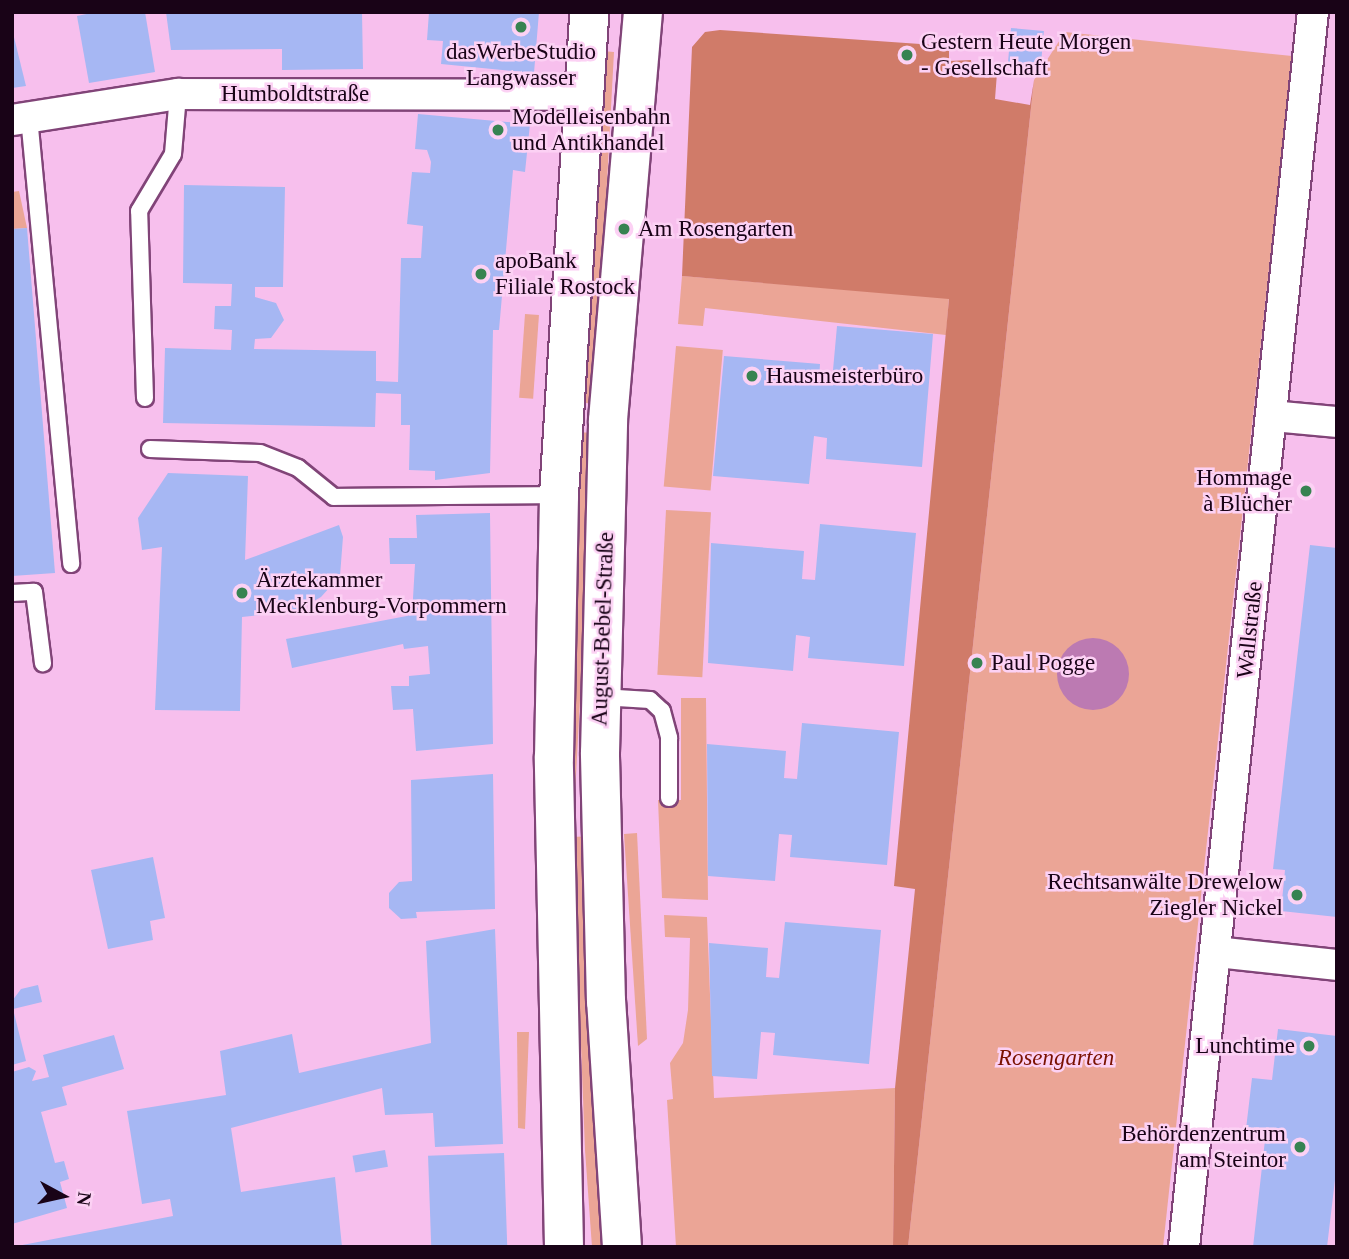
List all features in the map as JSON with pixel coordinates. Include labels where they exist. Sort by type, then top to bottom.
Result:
[{"type":"main road","name":"August-Bebel-Straße","points":[[564,1247],[553,862],[559,495],[580,95],[589,12]]},
{"type":"main road","name":"August-Bebel-Straße","points":[[622,1247],[606,1002],[601,697],[608,420],[643,12]]},
{"type":"street","name":"Wallstraße","points":[[1184,1247],[1313,12]]},
{"type":"street","name":"Humboldtstraße","points":[[21,119],[178,94],[580,95]]},
{"type":"street","points":[[1272,416],[1337,422]]},
{"type":"street","points":[[1216,952],[1337,965]]},
{"type":"lane","points":[[145,398],[139,211],[173,154],[178,94]]},
{"type":"lane","points":[[21,119],[71,564]]},
{"type":"lane","points":[[150,449],[260,453],[298,468],[334,496],[559,495]]},
{"type":"lane","points":[[12,593],[34,592],[44,663]]},
{"type":"lane","points":[[601,697],[649,700],[662,711],[669,738],[669,798]]},
{"type":"green space","name":"Rosengarten","points":[[1065,32],[1292,56],[1163,1247],[908,1247],[1034,80]]},
{"type":"green space","points":[[602,51],[614,52],[595,404],[577,402]]},
{"type":"green space","points":[[19,191],[27,228],[12,229],[12,192]]},
{"type":"green space","points":[[682,276],[949,298],[946,335],[705,308],[703,326],[678,324]]},
{"type":"green space","points":[[525,314],[539,315],[533,399],[519,398]]},
{"type":"green space","points":[[676,346],[723,350],[711,491],[664,486]]},
{"type":"green space","points":[[576,432],[594,433],[574,805],[556,804]]},
{"type":"green space","points":[[666,510],[711,512],[702,677],[657,675]]},
{"type":"green space","points":[[681,698],[706,698],[708,900],[662,898],[658,800],[681,800]]},
{"type":"green space","points":[[637,833],[647,1039],[638,1046],[624,834]]},
{"type":"green space","points":[[592,836],[611,1247],[592,1247],[585,1150],[573,837]]},
{"type":"green space","points":[[664,915],[707,917],[714,1098],[895,1088],[893,1247],[676,1247],[667,1100],[673,1099],[670,1063],[683,1043],[688,1010],[690,938],[665,937]]},
{"type":"green space","points":[[517,1032],[529,1032],[525,1129],[518,1128]]},
{"type":"shaded area","points":[[720,30],[949,46],[949,61],[971,60],[972,71],[997,73],[995,99],[1030,105],[1034,80],[908,1247],[893,1247],[895,1088],[915,889],[894,886],[949,299],[682,276],[692,47],[705,32]]},
{"type":"shaded area","points":[[1093,638],[1107,641],[1119,648],[1126,660],[1129,674],[1126,688],[1119,700],[1107,707],[1093,710],[1079,707],[1067,700],[1060,688],[1057,674],[1060,660],[1067,648],[1079,641]]},
{"type":"building","points":[[96,12],[145,12],[155,72],[89,83],[77,16]]},
{"type":"building","points":[[166,12],[362,12],[363,69],[282,70],[282,49],[171,50]]},
{"type":"building","points":[[429,12],[539,12],[534,73],[441,64],[443,41],[427,40]]},
{"type":"building","points":[[1011,28],[1044,31],[1041,68],[1008,65]]},
{"type":"building","points":[[12,29],[26,86],[12,88]]},
{"type":"building","points":[[418,114],[530,124],[525,172],[513,170],[499,330],[493,330],[490,473],[435,480],[435,471],[409,470],[410,425],[401,425],[401,394],[376,393],[375,427],[163,423],[165,348],[231,350],[232,330],[214,329],[215,306],[231,306],[232,284],[183,283],[184,185],[285,187],[283,287],[255,287],[255,297],[276,303],[284,320],[271,338],[255,339],[254,349],[376,351],[376,381],[398,382],[401,258],[421,258],[423,226],[407,224],[412,172],[430,173],[431,162],[427,150],[415,149]]},
{"type":"building","points":[[27,228],[55,573],[12,576],[12,229]]},
{"type":"building","points":[[837,326],[933,334],[922,467],[826,459],[827,438],[814,436],[809,484],[713,476],[724,356],[820,364],[819,380],[832,381]]},
{"type":"building","name":"Ärztekammer Mecklenburg-Vorpommern","points":[[168,473],[248,476],[245,560],[339,525],[343,537],[340,576],[321,597],[296,611],[242,617],[240,711],[155,710],[162,547],[142,550],[138,518]]},
{"type":"building","points":[[490,513],[493,744],[416,751],[413,709],[393,710],[391,686],[409,686],[409,676],[430,674],[428,646],[404,649],[403,644],[292,668],[286,639],[412,615],[415,564],[390,564],[389,538],[417,538],[416,515]]},
{"type":"building","points":[[820,524],[916,533],[904,666],[808,658],[810,637],[796,635],[793,671],[708,663],[711,543],[804,551],[802,579],[815,580]]},
{"type":"building","points":[[1310,545],[1337,548],[1337,917],[1281,911],[1285,870],[1273,869]]},
{"type":"building","points":[[802,723],[899,732],[887,865],[790,857],[792,835],[779,834],[775,881],[708,876],[707,744],[786,751],[784,778],[797,779]]},
{"type":"building","points":[[493,774],[495,909],[416,912],[417,918],[401,919],[389,908],[389,893],[399,882],[412,881],[411,780]]},
{"type":"building","points":[[153,857],[165,918],[150,921],[153,940],[108,949],[91,870]]},
{"type":"building","points":[[785,922],[881,930],[869,1064],[773,1055],[775,1033],[761,1032],[757,1079],[712,1076],[709,943],[768,948],[766,977],[779,978]]},
{"type":"building","points":[[495,929],[503,1144],[435,1147],[433,1113],[385,1115],[382,1088],[231,1128],[241,1192],[335,1177],[342,1247],[12,1247],[173,1216],[170,1199],[142,1204],[127,1111],[226,1095],[220,1051],[292,1034],[299,1073],[431,1043],[426,941]]},
{"type":"building","points":[[38,985],[42,1002],[13,1009],[26,1061],[12,1065],[12,1001],[21,989]]},
{"type":"building","name":"Behördenzentrum am Steintor","points":[[1278,1029],[1337,1036],[1337,1163],[1327,1247],[1253,1247],[1266,1131],[1246,1129],[1252,1078],[1272,1080]]},
{"type":"building","points":[[114,1035],[124,1069],[62,1087],[67,1105],[41,1112],[55,1163],[64,1161],[69,1179],[60,1182],[67,1208],[12,1224],[12,1072],[29,1067],[36,1071],[32,1081],[49,1077],[43,1055]]},
{"type":"building","points":[[385,1150],[388,1167],[355,1172],[353,1156]]},
{"type":"building","points":[[504,1153],[507,1247],[431,1247],[428,1156]]},
{"type":"place","name":"dasWerbeStudio Langwasser","points":[[521,27]]},
{"type":"place","name":"Gestern Heute Morgen - Gesellschaft","points":[[907,55]]},
{"type":"place","name":"Modelleisenbahn und Antikhandel","points":[[498,130]]},
{"type":"place","name":"Am Rosengarten","points":[[624,229]]},
{"type":"place","name":"apoBank Filiale Rostock","points":[[481,274]]},
{"type":"place","name":"Hausmeisterbüro","points":[[752,376]]},
{"type":"place","name":"Hommage à Blücher","points":[[1306,491]]},
{"type":"place","name":"Ärztekammer Mecklenburg-Vorpommern","points":[[242,593]]},
{"type":"place","name":"Paul Pogge","points":[[977,663]]},
{"type":"place","name":"Rechtsanwälte Drewelow Ziegler Nickel","points":[[1297,895]]},
{"type":"place","name":"Lunchtime","points":[[1309,1046]]},
{"type":"place","name":"Behördenzentrum am Steintor","points":[[1300,1147]]}]
